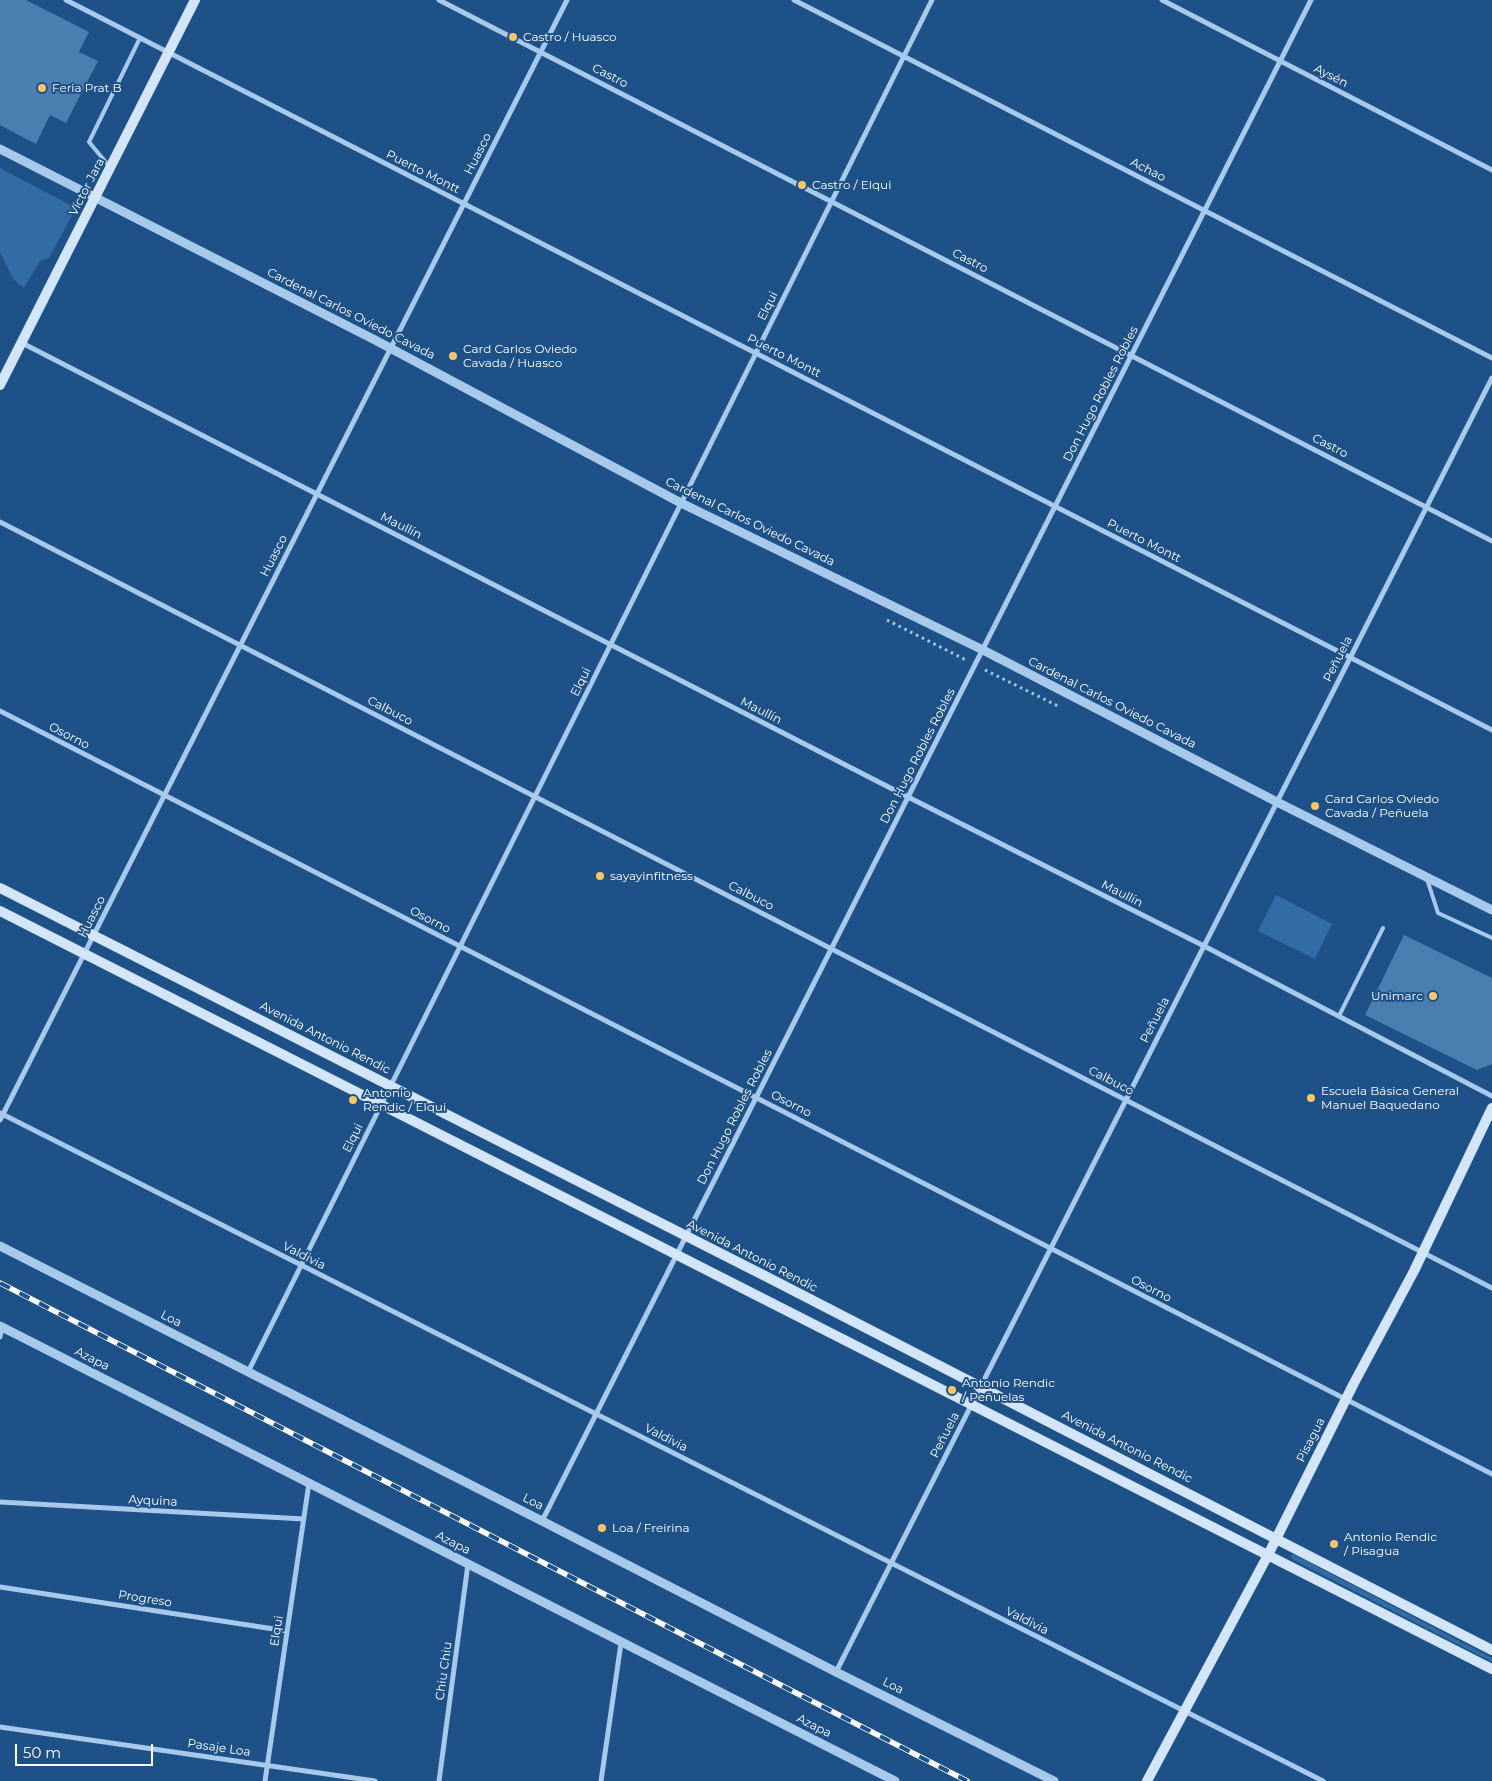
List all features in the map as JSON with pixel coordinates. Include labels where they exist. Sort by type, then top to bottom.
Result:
[{"type":"main road","name":"Víctor Jara","points":[[0,385],[195,0]]},
{"type":"main road","name":"Avenida Antonio Rendic","points":[[0,888],[391,1085],[1276,1537],[1492,1650]]},
{"type":"main road","points":[[0,911],[1492,1668]]},
{"type":"main road","name":"Pisagua","points":[[1147,1781],[1268,1555],[1346,1399],[1423,1253],[1492,1108]]},
{"type":"street","name":"Puerto Montt","points":[[66,0],[1492,730]]},
{"type":"street","name":"Castro","points":[[439,0],[1492,541]]},
{"type":"street","name":"Huasco","points":[[0,1120],[1,1114],[85,954],[567,0]]},
{"type":"street","name":"Achao","points":[[794,0],[1492,358]]},
{"type":"street","name":"Elqui","points":[[248,1372],[932,0]]},
{"type":"street","name":"Aysén","points":[[1162,0],[1492,170]]},
{"type":"street","name":"Don Hugo Robles Robles","points":[[542,1520],[1206,211],[1311,0]]},
{"type":"street","name":"Cardenal Carlos Oviedo Cavada","points":[[0,149],[391,348],[681,503],[983,650],[1277,802],[1492,910]]},
{"type":"street","name":"Maullín","points":[[21,343],[908,797],[1204,946],[1492,1096]]},
{"type":"street","name":"Peñuela","points":[[836,1672],[1492,378]]},
{"type":"street","name":"Calbuco","points":[[0,522],[1492,1288]]},
{"type":"street","name":"Osorno","points":[[0,712],[1492,1474]]},
{"type":"street","name":"Valdivia","points":[[1,1114],[1323,1781]]},
{"type":"street","name":"Loa","points":[[0,1246],[1054,1781]]},
{"type":"street","points":[[0,1337],[1,1327]]},
{"type":"street","name":"Azapa","points":[[1,1327],[895,1781]]},
{"type":"street","name":"Elqui","points":[[264,1781],[310,1483]]},
{"type":"street","name":"Ayquina","points":[[0,1502],[304,1519]]},
{"type":"street","name":"Chiu Chiu","points":[[439,1781],[468,1564]]},
{"type":"street","name":"Progreso","points":[[0,1587],[287,1631]]},
{"type":"street","points":[[601,1781],[621,1643]]},
{"type":"street","name":"Pasaje Loa","points":[[0,1727],[375,1781]]},
{"type":"lane","points":[[110,168],[90,142],[140,38]]},
{"type":"lane","points":[[1426,877],[1438,913],[1492,938]]},
{"type":"lane","points":[[1339,1016],[1383,928]]},
{"type":"shaded area","points":[[0,168],[76,208],[49,258],[40,261],[24,288],[14,280],[0,253]]},
{"type":"shaded area","points":[[1276,895],[1332,924],[1315,959],[1258,931]]},
{"type":"shaded area","points":[[1293,1554],[1492,1658],[1492,1662],[1290,1558]]},
{"type":"building","name":"Feria Prat B","points":[[0,0],[26,0],[89,32],[79,52],[98,61],[66,123],[50,115],[36,144],[0,125]]},
{"type":"building","name":"Unimarc","points":[[1404,935],[1492,978],[1492,1064],[1477,1070],[1365,1015]]},
{"type":"railway","points":[[0,1283],[967,1781]]},
{"type":"place","name":"Castro / Huasco","points":[[513,37]]},
{"type":"place","name":"Feria Prat B","points":[[42,88]]},
{"type":"place","name":"Castro / Elqui","points":[[802,185]]},
{"type":"place","name":"Card Carlos Oviedo Cavada / Huasco","points":[[453,356]]},
{"type":"place","name":"Card Carlos Oviedo Cavada / Peñuela","points":[[1315,806]]},
{"type":"place","name":"sayayinfitness","points":[[600,876]]},
{"type":"place","name":"Unimarc","points":[[1433,996]]},
{"type":"place","name":"Escuela Básica General Manuel Baquedano","points":[[1311,1098]]},
{"type":"place","name":"Antonio Rendic / Elqui","points":[[353,1100]]},
{"type":"place","name":"Antonio Rendic / Peñuelas","points":[[952,1390]]},
{"type":"place","name":"Loa / Freirina","points":[[602,1528]]},
{"type":"place","name":"Antonio Rendic / Pisagua","points":[[1334,1544]]}]
